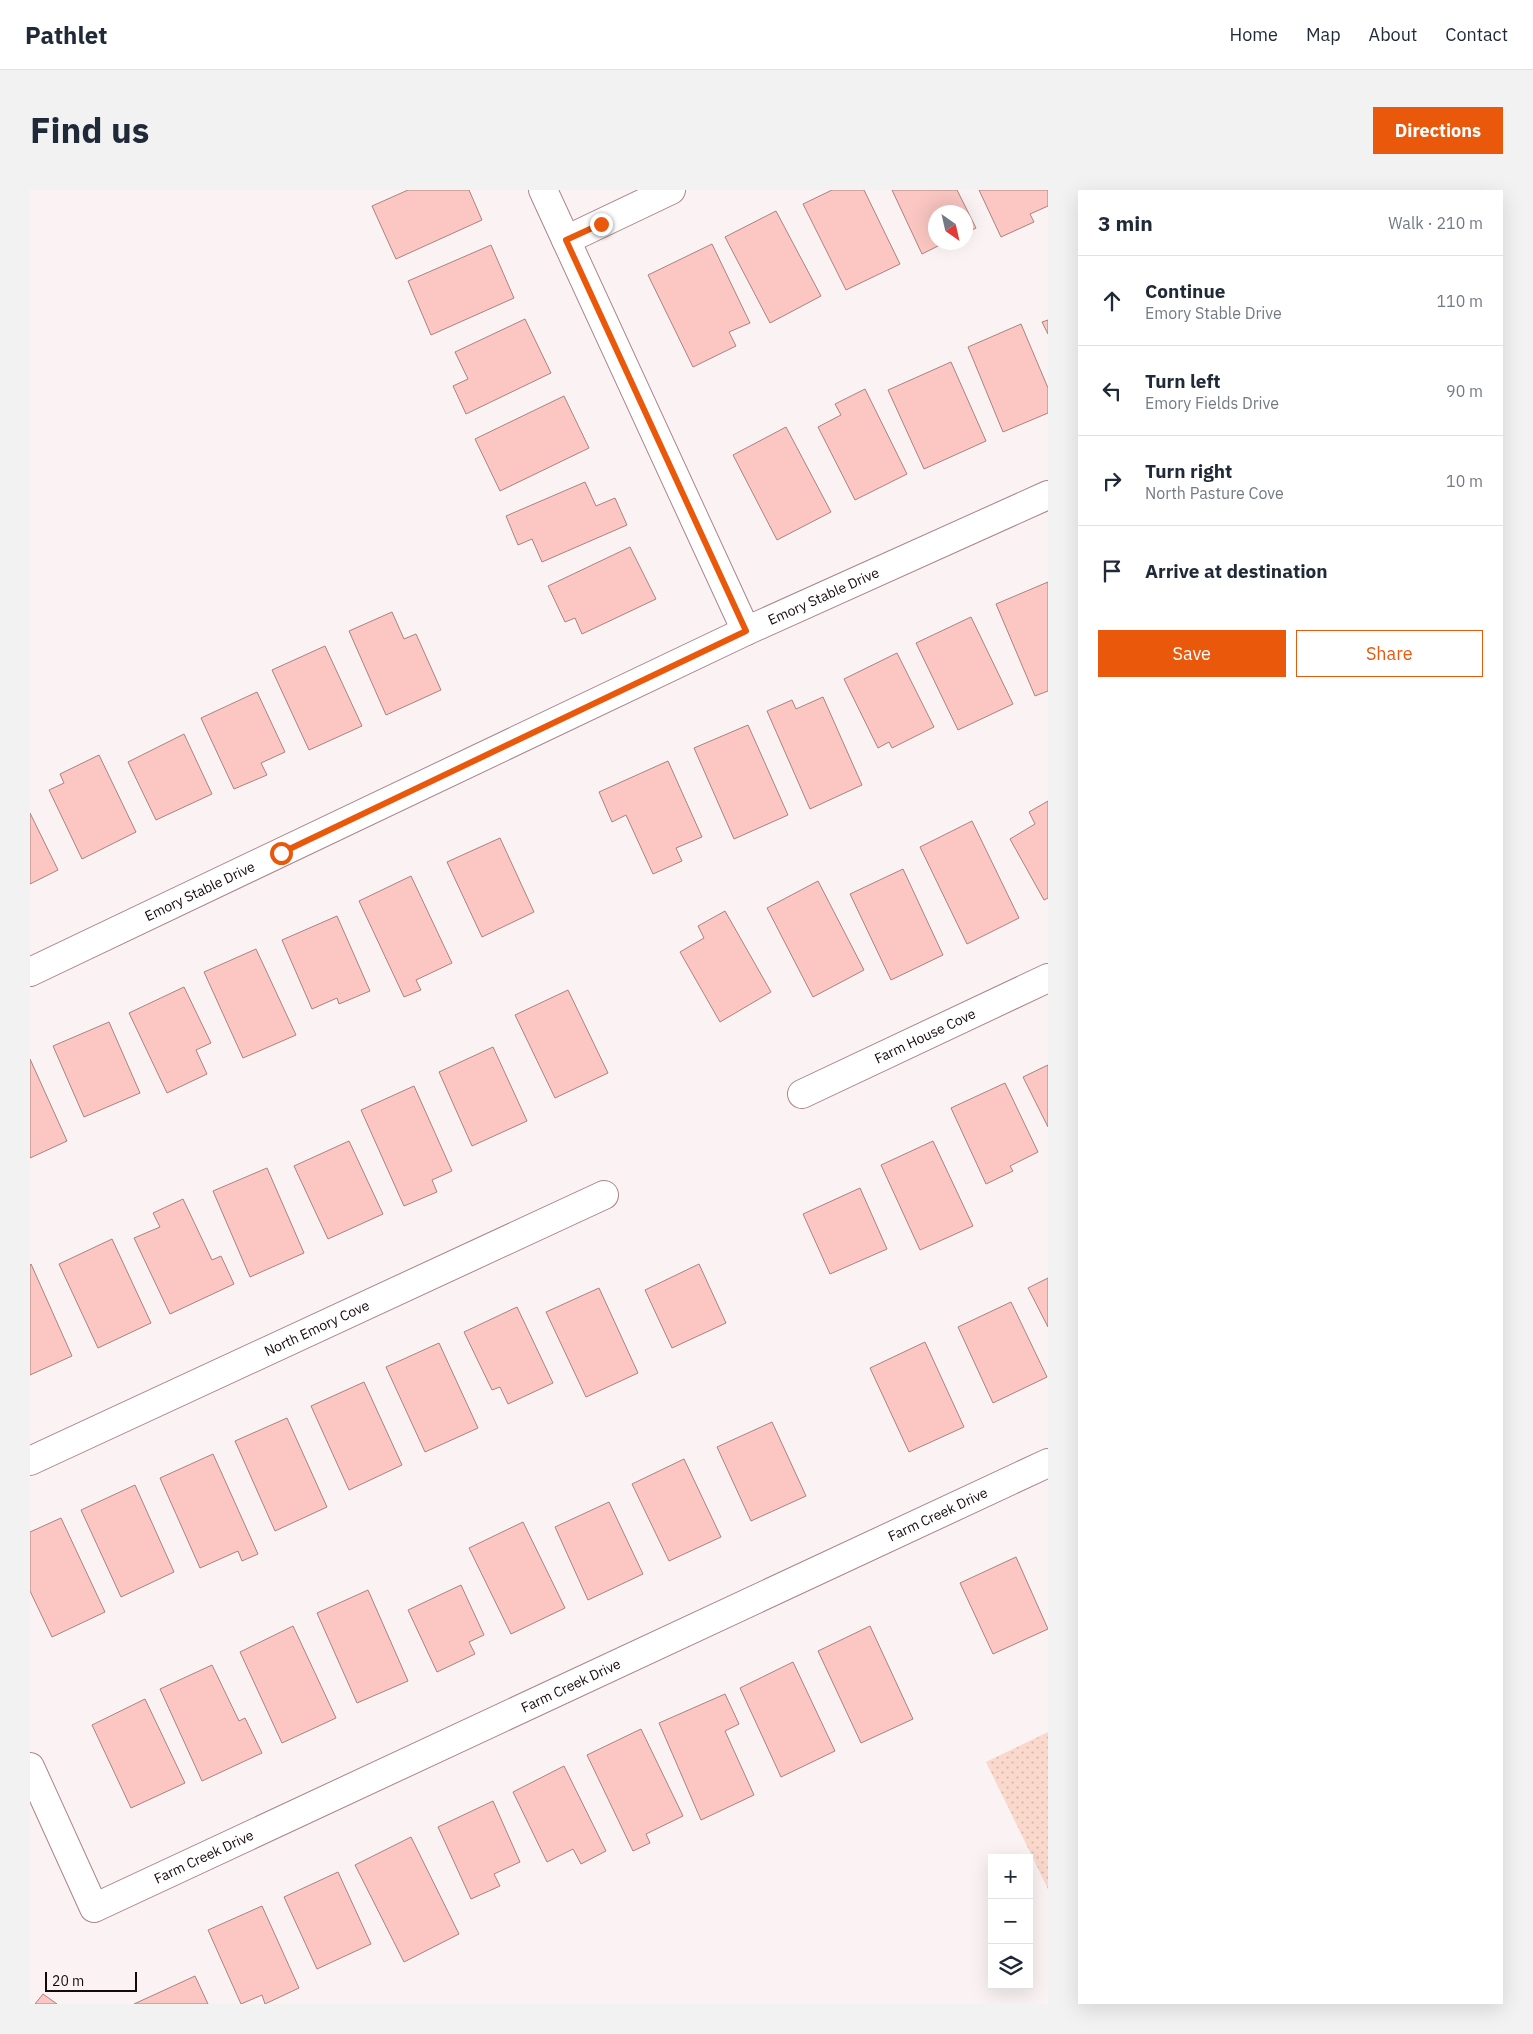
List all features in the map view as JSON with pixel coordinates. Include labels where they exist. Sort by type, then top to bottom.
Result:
[{"type":"street","points":[[543,190],[746,631]]},
{"type":"street","points":[[566,240],[671,190]]},
{"type":"street","name":"Emory Stable Drive","points":[[30,972],[746,631],[1048,496]]},
{"type":"street","name":"Farm House Cove","points":[[802,1094],[1048,978]]},
{"type":"street","name":"North Emory Cove","points":[[30,1461],[604,1195]]},
{"type":"street","name":"Farm Creek Drive","points":[[30,1767],[94,1908],[1048,1463]]},
{"type":"shaded area","points":[[1048,1732],[1048,1889],[1033,1858],[1033,1854],[1031,1854],[986,1762]]},
{"type":"building","points":[[408,190],[469,190],[482,220],[396,259],[372,206]]},
{"type":"building","points":[[832,190],[864,190],[900,264],[846,290],[803,204]]},
{"type":"building","points":[[892,190],[957,190],[964,205],[928,205],[928,250],[930,250],[922,254]]},
{"type":"building","points":[[979,190],[1048,190],[1048,206],[1030,214],[1034,222],[1001,237]]},
{"type":"building","points":[[776,211],[821,296],[770,323],[725,237]]},
{"type":"building","points":[[712,244],[750,323],[729,332],[736,346],[693,367],[648,275]]},
{"type":"building","points":[[491,245],[514,298],[431,335],[408,281]]},
{"type":"building","points":[[525,319],[551,373],[466,414],[453,386],[468,379],[455,352]]},
{"type":"building","points":[[1048,320],[1048,334],[1042,322]]},
{"type":"building","points":[[1021,324],[1048,388],[1048,413],[1003,432],[968,347]]},
{"type":"building","points":[[951,362],[986,441],[924,469],[888,390]]},
{"type":"building","points":[[865,389],[907,474],[855,500],[818,427],[841,415],[835,404]]},
{"type":"building","points":[[564,396],[589,448],[500,491],[475,439]]},
{"type":"building","points":[[786,427],[831,512],[777,540],[733,455]]},
{"type":"building","points":[[585,482],[596,506],[615,498],[627,525],[542,562],[532,539],[518,545],[506,516]]},
{"type":"building","points":[[630,547],[656,599],[582,634],[575,618],[565,622],[548,586]]},
{"type":"building","points":[[1048,582],[1048,691],[1035,696],[996,604]]},
{"type":"building","points":[[392,612],[404,639],[416,634],[441,690],[386,715],[349,631]]},
{"type":"building","points":[[971,617],[1013,704],[958,730],[916,643]]},
{"type":"building","points":[[325,646],[362,726],[309,750],[272,670]]},
{"type":"building","points":[[897,653],[934,727],[892,748],[889,742],[878,748],[844,679]]},
{"type":"building","points":[[257,692],[285,752],[261,763],[267,775],[234,789],[201,718]]},
{"type":"building","points":[[823,697],[862,785],[810,809],[767,711],[792,700],[796,709]]},
{"type":"building","points":[[748,725],[788,815],[734,839],[694,748]]},
{"type":"building","points":[[184,734],[212,794],[156,820],[128,762]]},
{"type":"building","points":[[99,755],[136,832],[82,859],[49,790],[64,783],[60,774]]},
{"type":"building","points":[[668,761],[702,837],[676,848],[682,861],[653,874],[626,815],[612,822],[599,792]]},
{"type":"building","points":[[1048,801],[1048,898],[1044,900],[1010,839],[1035,824],[1029,812]]},
{"type":"building","points":[[30,813],[58,870],[30,884]]},
{"type":"building","points":[[972,821],[1019,918],[967,944],[920,847]]},
{"type":"building","points":[[500,838],[534,912],[482,937],[447,862]]},
{"type":"building","points":[[903,869],[943,955],[891,980],[850,894]]},
{"type":"building","points":[[411,876],[452,963],[416,980],[421,990],[404,997],[359,901]]},
{"type":"building","points":[[818,881],[864,970],[813,997],[767,908]]},
{"type":"building","points":[[725,911],[771,992],[720,1022],[680,952],[704,938],[698,926]]},
{"type":"building","points":[[337,916],[370,991],[339,1004],[337,998],[312,1009],[282,940]]},
{"type":"building","points":[[256,949],[296,1035],[243,1058],[204,972]]},
{"type":"building","points":[[184,987],[211,1043],[196,1050],[207,1074],[167,1093],[129,1013]]},
{"type":"building","points":[[568,990],[608,1073],[555,1098],[515,1015]]},
{"type":"building","points":[[109,1022],[140,1093],[84,1117],[53,1046]]},
{"type":"building","points":[[493,1047],[527,1121],[472,1146],[439,1072]]},
{"type":"building","points":[[30,1059],[67,1141],[30,1158]]},
{"type":"building","points":[[1048,1065],[1048,1127],[1023,1077]]},
{"type":"building","points":[[1005,1083],[1038,1152],[1010,1166],[1013,1171],[986,1184],[951,1108]]},
{"type":"building","points":[[414,1086],[452,1171],[432,1180],[437,1192],[404,1206],[361,1110]]},
{"type":"building","points":[[349,1141],[383,1214],[328,1239],[294,1166]]},
{"type":"building","points":[[933,1141],[973,1226],[920,1250],[881,1165]]},
{"type":"building","points":[[267,1168],[304,1253],[250,1277],[213,1191]]},
{"type":"building","points":[[860,1188],[887,1249],[830,1274],[803,1214]]},
{"type":"building","points":[[183,1199],[212,1260],[221,1256],[234,1284],[170,1314],[134,1238],[160,1227],[153,1213]]},
{"type":"building","points":[[112,1239],[151,1323],[98,1348],[59,1264]]},
{"type":"building","points":[[699,1264],[726,1323],[672,1348],[645,1290]]},
{"type":"building","points":[[30,1265],[72,1356],[30,1375]]},
{"type":"building","points":[[1048,1278],[1048,1327],[1028,1288]]},
{"type":"building","points":[[599,1288],[638,1373],[586,1397],[546,1312]]},
{"type":"building","points":[[1011,1302],[1047,1377],[993,1403],[958,1327]]},
{"type":"building","points":[[517,1307],[553,1383],[508,1404],[500,1387],[492,1390],[464,1332]]},
{"type":"building","points":[[925,1342],[964,1427],[909,1452],[870,1368]]},
{"type":"building","points":[[439,1343],[478,1428],[425,1452],[386,1367]]},
{"type":"building","points":[[364,1382],[402,1465],[349,1490],[311,1406]]},
{"type":"building","points":[[287,1418],[327,1507],[275,1531],[235,1441]]},
{"type":"building","points":[[772,1422],[806,1496],[751,1521],[717,1447]]},
{"type":"building","points":[[213,1454],[258,1554],[242,1561],[238,1551],[200,1568],[160,1478]]},
{"type":"building","points":[[684,1459],[721,1537],[669,1561],[632,1484]]},
{"type":"building","points":[[135,1485],[174,1572],[121,1597],[81,1510]]},
{"type":"building","points":[[609,1502],[643,1574],[588,1600],[555,1527]]},
{"type":"building","points":[[61,1518],[105,1612],[52,1637],[30,1591],[30,1532]]},
{"type":"building","points":[[523,1522],[565,1608],[511,1634],[469,1548]]},
{"type":"building","points":[[1016,1557],[1048,1629],[993,1654],[960,1583]]},
{"type":"building","points":[[461,1585],[484,1635],[469,1642],[475,1654],[437,1672],[408,1610]]},
{"type":"building","points":[[368,1590],[408,1681],[357,1703],[317,1613]]},
{"type":"building","points":[[293,1626],[336,1718],[282,1743],[240,1652]]},
{"type":"building","points":[[870,1626],[913,1719],[861,1743],[818,1651]]},
{"type":"building","points":[[793,1662],[835,1751],[781,1777],[740,1688]]},
{"type":"building","points":[[212,1665],[239,1721],[245,1718],[262,1753],[202,1781],[160,1689]]},
{"type":"building","points":[[725,1694],[739,1724],[725,1731],[754,1795],[701,1820],[659,1723]]},
{"type":"building","points":[[145,1699],[185,1783],[131,1808],[92,1725]]},
{"type":"building","points":[[641,1729],[683,1816],[646,1834],[650,1843],[633,1851],[587,1755]]},
{"type":"building","points":[[564,1766],[606,1851],[581,1864],[573,1849],[547,1862],[513,1792]]},
{"type":"building","points":[[493,1801],[520,1862],[494,1874],[500,1886],[471,1899],[438,1827]]},
{"type":"building","points":[[411,1837],[459,1934],[404,1962],[355,1865]]},
{"type":"building","points":[[338,1872],[371,1944],[317,1969],[284,1897]]},
{"type":"building","points":[[262,1906],[299,1988],[265,2004],[262,1995],[241,2004],[208,1930]]},
{"type":"building","points":[[195,1976],[208,2004],[134,2004]]},
{"type":"building","points":[[43,1994],[57,2004],[35,2004]]},
{"type":"route","points":[[281,853],[746,631],[566,240],[601,224]]}]
